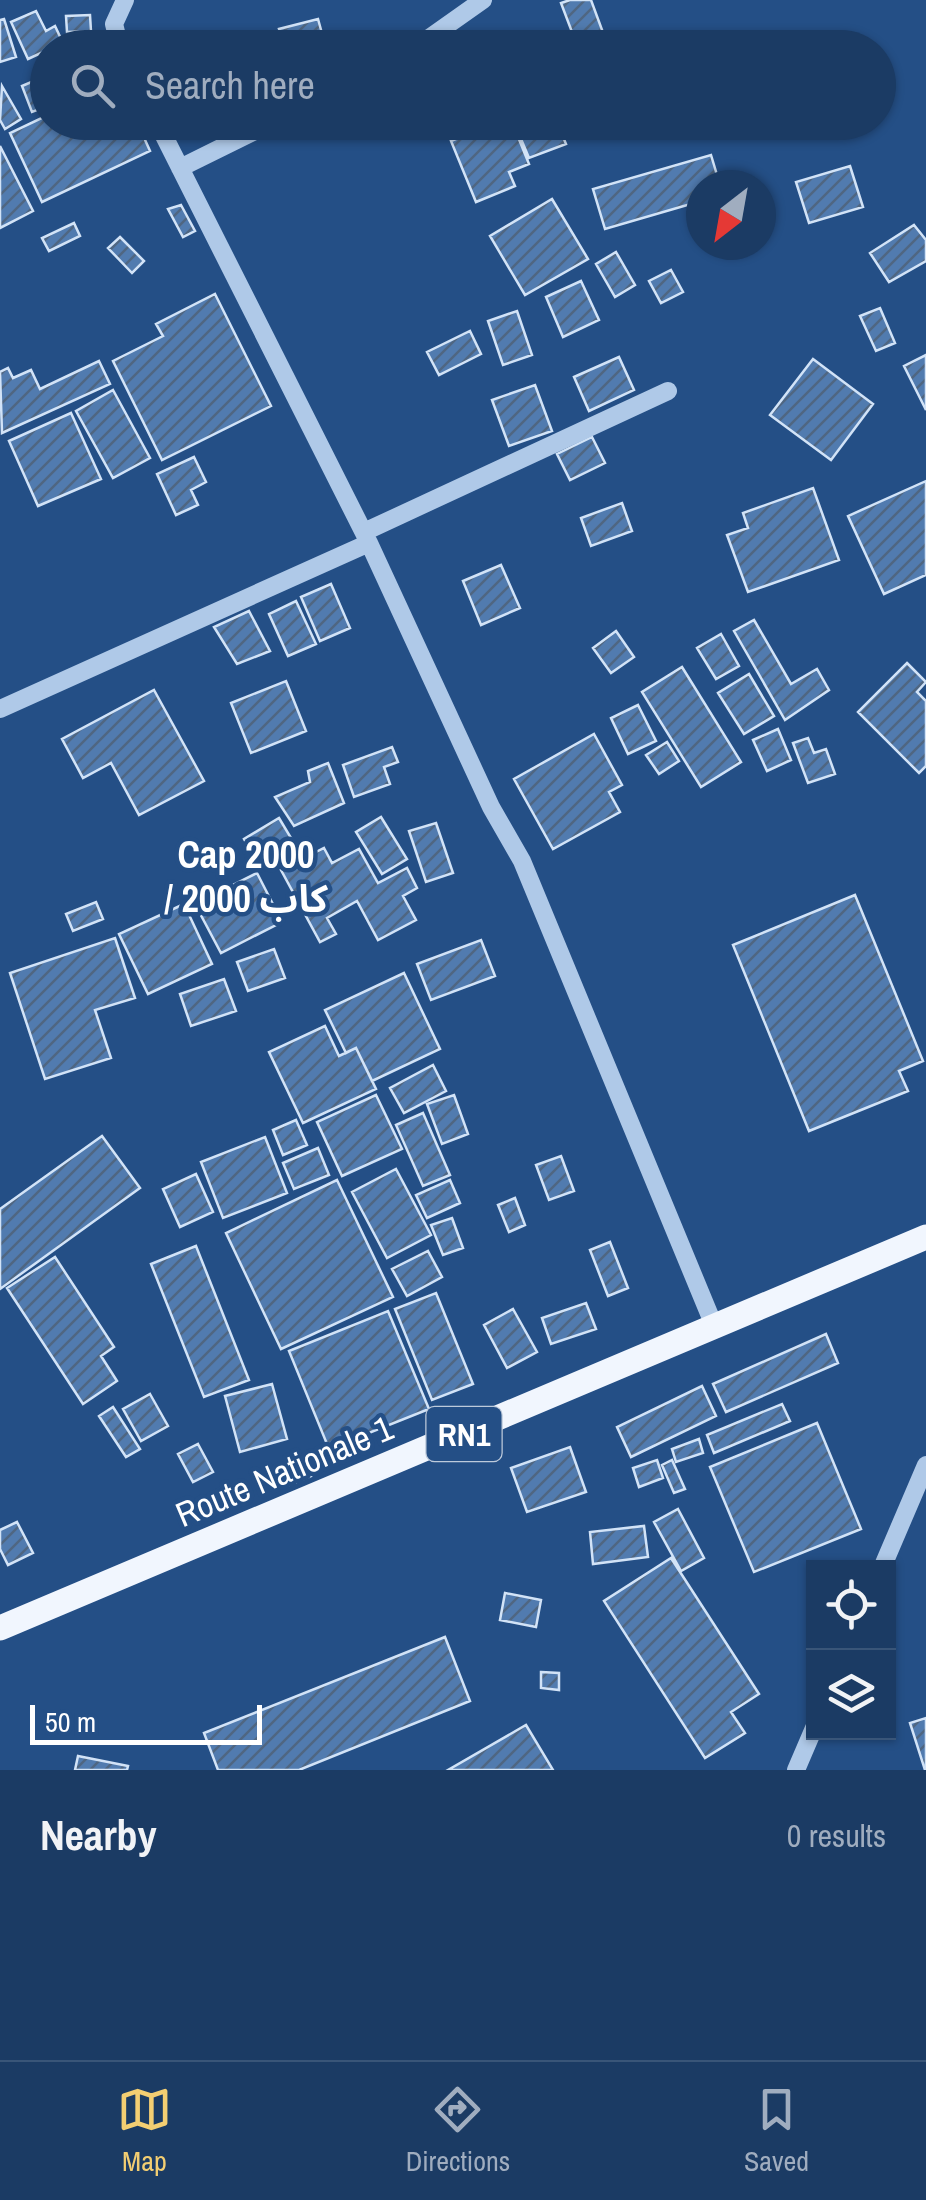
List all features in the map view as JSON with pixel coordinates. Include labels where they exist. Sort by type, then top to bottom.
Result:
[{"type":"main road","name":"Route Nationale 1","points":[[0,1628],[926,1237]]},
{"type":"street","points":[[116,30],[114,24],[126,0]]},
{"type":"street","points":[[440,30],[483,0]]},
{"type":"street","points":[[166,140],[366,537],[492,807],[522,861],[716,1328]]},
{"type":"street","points":[[180,168],[237,140]]},
{"type":"street","points":[[0,708],[668,390]]},
{"type":"street","points":[[885,1560],[926,1466]]},
{"type":"street","points":[[796,1770],[809,1740]]},
{"type":"building","points":[[591,0],[602,30],[571,30],[561,3]]},
{"type":"building","points":[[36,11],[46,30],[30,30],[30,58],[28,59],[11,22]]},
{"type":"building","points":[[90,15],[91,30],[67,30],[66,16]]},
{"type":"building","points":[[4,19],[16,57],[0,62],[0,20]]},
{"type":"building","points":[[318,19],[321,30],[279,30]]},
{"type":"building","points":[[30,83],[30,107],[22,86]]},
{"type":"building","points":[[2,86],[21,119],[5,129],[0,120]]},
{"type":"building","points":[[30,124],[30,140],[145,140],[150,151],[42,202],[10,133]]},
{"type":"building","points":[[519,140],[529,164],[509,172],[515,186],[476,202],[451,141]]},
{"type":"building","points":[[522,140],[564,140],[566,144],[529,158]]},
{"type":"building","points":[[0,146],[33,211],[0,228]]},
{"type":"building","points":[[711,155],[716,170],[686,170],[686,205],[605,229],[593,189]]},
{"type":"building","points":[[850,166],[863,207],[809,223],[796,182]]},
{"type":"building","points":[[552,199],[588,259],[525,295],[490,236]]},
{"type":"building","points":[[181,205],[195,231],[183,237],[168,209]]},
{"type":"building","points":[[74,223],[80,236],[49,251],[42,238]]},
{"type":"building","points":[[914,225],[926,240],[926,261],[889,282],[870,253]]},
{"type":"building","points":[[120,237],[144,261],[132,273],[108,248]]},
{"type":"building","points":[[616,252],[635,285],[615,297],[596,264]]},
{"type":"building","points":[[671,270],[683,292],[661,303],[649,281]]},
{"type":"building","points":[[581,281],[599,320],[563,337],[546,297]]},
{"type":"building","points":[[215,294],[271,406],[162,460],[113,361],[163,336],[156,324]]},
{"type":"building","points":[[880,308],[895,343],[876,351],[860,316]]},
{"type":"building","points":[[517,311],[532,355],[503,365],[488,321]]},
{"type":"building","points":[[470,331],[481,354],[439,375],[427,352]]},
{"type":"building","points":[[926,355],[926,410],[904,366]]},
{"type":"building","points":[[619,357],[634,390],[589,411],[574,377]]},
{"type":"building","points":[[813,359],[873,404],[831,460],[770,415]]},
{"type":"building","points":[[99,361],[110,384],[2,433],[0,372],[8,368],[13,378],[31,370],[40,389]]},
{"type":"building","points":[[535,385],[552,431],[509,446],[492,400]]},
{"type":"building","points":[[113,390],[150,458],[113,478],[76,411]]},
{"type":"building","points":[[71,413],[101,479],[38,506],[9,441]]},
{"type":"building","points":[[592,437],[605,463],[570,480],[557,454]]},
{"type":"building","points":[[194,457],[206,482],[191,490],[198,505],[176,515],[157,474]]},
{"type":"building","points":[[926,481],[926,575],[884,594],[848,516]]},
{"type":"building","points":[[813,488],[839,560],[748,592],[727,535],[748,528],[743,513]]},
{"type":"building","points":[[622,503],[632,531],[591,546],[581,518]]},
{"type":"building","points":[[501,565],[520,608],[481,625],[463,581]]},
{"type":"building","points":[[331,584],[350,628],[320,641],[301,597]]},
{"type":"building","points":[[296,601],[316,644],[288,656],[269,614]]},
{"type":"building","points":[[249,611],[270,651],[237,664],[214,627]]},
{"type":"building","points":[[754,620],[791,684],[817,669],[829,690],[785,720],[734,631]]},
{"type":"building","points":[[616,631],[634,657],[611,673],[593,648]]},
{"type":"building","points":[[721,634],[739,666],[716,679],[697,648]]},
{"type":"building","points":[[907,663],[926,682],[917,692],[926,701],[926,766],[919,773],[858,712]]},
{"type":"building","points":[[682,667],[741,762],[701,787],[642,692]]},
{"type":"building","points":[[749,674],[774,716],[744,734],[718,693]]},
{"type":"building","points":[[286,681],[306,731],[251,753],[231,703]]},
{"type":"building","points":[[154,690],[204,781],[139,815],[111,763],[83,778],[62,739]]},
{"type":"building","points":[[638,705],[656,741],[628,754],[611,718]]},
{"type":"building","points":[[778,729],[791,760],[767,771],[753,740]]},
{"type":"building","points":[[594,734],[622,785],[609,792],[620,812],[553,849],[514,779]]},
{"type":"building","points":[[808,738],[814,753],[826,749],[835,774],[808,783],[793,743]]},
{"type":"building","points":[[667,742],[679,761],[659,774],[646,755]]},
{"type":"building","points":[[392,747],[398,762],[384,767],[390,784],[354,797],[343,765]]},
{"type":"building","points":[[328,763],[344,803],[294,826],[275,797],[310,782],[308,771]]},
{"type":"building","points":[[381,817],[407,859],[382,874],[356,832]]},
{"type":"building","points":[[279,818],[297,848],[261,869],[244,839]]},
{"type":"building","points":[[436,823],[453,873],[426,882],[409,831]]},
{"type":"building","points":[[324,848],[332,863],[359,849],[378,883],[407,868],[417,888],[403,896],[416,920],[378,940],[357,901],[327,918],[336,934],[320,942],[281,870]]},
{"type":"building","points":[[257,873],[282,922],[221,953],[195,904]]},
{"type":"building","points":[[855,895],[923,1061],[899,1071],[908,1091],[809,1131],[733,945]]},
{"type":"building","points":[[96,902],[103,919],[73,931],[66,914]]},
{"type":"building","points":[[184,904],[212,964],[148,994],[119,934]]},
{"type":"building","points":[[115,938],[135,998],[95,1010],[111,1058],[45,1079],[10,973]]},
{"type":"building","points":[[481,940],[495,976],[431,1000],[417,964]]},
{"type":"building","points":[[274,949],[285,978],[248,991],[237,962]]},
{"type":"building","points":[[404,973],[440,1049],[372,1081],[356,1048],[346,1053],[325,1010]]},
{"type":"building","points":[[224,979],[236,1011],[191,1026],[180,994]]},
{"type":"building","points":[[325,1026],[339,1056],[356,1048],[376,1089],[303,1123],[269,1052]]},
{"type":"building","points":[[433,1065],[446,1091],[404,1113],[390,1088]]},
{"type":"building","points":[[376,1095],[402,1149],[342,1176],[317,1122]]},
{"type":"building","points":[[454,1095],[468,1134],[442,1144],[427,1104]]},
{"type":"building","points":[[423,1113],[450,1175],[423,1186],[396,1125]]},
{"type":"building","points":[[296,1120],[307,1145],[283,1155],[273,1130]]},
{"type":"building","points":[[102,1136],[140,1188],[0,1289],[0,1209]]},
{"type":"building","points":[[265,1137],[287,1193],[223,1218],[201,1162]]},
{"type":"building","points":[[318,1148],[329,1175],[294,1189],[283,1163]]},
{"type":"building","points":[[561,1156],[574,1191],[549,1200],[536,1165]]},
{"type":"building","points":[[396,1169],[431,1235],[387,1258],[352,1192]]},
{"type":"building","points":[[196,1174],[213,1212],[180,1227],[163,1189]]},
{"type":"building","points":[[337,1180],[393,1297],[281,1349],[226,1233]]},
{"type":"building","points":[[450,1180],[460,1203],[427,1218],[416,1195]]},
{"type":"building","points":[[515,1198],[525,1225],[509,1232],[498,1205]]},
{"type":"building","points":[[452,1218],[463,1248],[443,1255],[431,1225]]},
{"type":"building","points":[[610,1242],[628,1288],[608,1296],[590,1250]]},
{"type":"building","points":[[196,1246],[249,1380],[204,1397],[151,1264]]},
{"type":"building","points":[[428,1251],[442,1277],[407,1296],[392,1269]]},
{"type":"building","points":[[55,1257],[114,1347],[101,1356],[117,1381],[83,1404],[7,1288]]},
{"type":"building","points":[[436,1293],[473,1384],[432,1400],[395,1309]]},
{"type":"building","points":[[586,1303],[596,1329],[551,1344],[542,1318]]},
{"type":"building","points":[[513,1309],[537,1352],[507,1368],[484,1325]]},
{"type":"building","points":[[388,1311],[429,1409],[329,1449],[289,1351]]},
{"type":"building","points":[[826,1334],[838,1363],[726,1412],[713,1384]]},
{"type":"building","points":[[272,1384],[287,1439],[240,1452],[225,1396]]},
{"type":"building","points":[[702,1386],[716,1416],[631,1457],[617,1427]]},
{"type":"building","points":[[150,1394],[168,1426],[141,1441],[123,1409]]},
{"type":"building","points":[[782,1404],[790,1421],[714,1453],[707,1435]]},
{"type":"building","points":[[113,1407],[140,1449],[126,1457],[99,1416]]},
{"type":"building","points":[[817,1423],[861,1529],[754,1572],[710,1467]]},
{"type":"building","points":[[699,1439],[703,1453],[676,1462],[672,1449]]},
{"type":"building","points":[[198,1444],[213,1472],[193,1482],[178,1454]]},
{"type":"building","points":[[570,1447],[586,1492],[527,1512],[511,1468]]},
{"type":"building","points":[[657,1460],[663,1478],[639,1487],[633,1468]]},
{"type":"building","points":[[672,1460],[685,1489],[674,1493],[662,1465]]},
{"type":"building","points":[[306,1465],[311,1476],[287,1486],[282,1475]]},
{"type":"building","points":[[678,1509],[704,1558],[681,1571],[654,1522]]},
{"type":"building","points":[[17,1522],[33,1553],[8,1565],[0,1549],[0,1530]]},
{"type":"building","points":[[644,1526],[648,1557],[593,1564],[590,1532]]},
{"type":"building","points":[[671,1558],[759,1694],[731,1712],[745,1733],[705,1758],[604,1601]]},
{"type":"building","points":[[505,1593],[541,1600],[536,1627],[500,1620]]},
{"type":"building","points":[[445,1637],[470,1701],[299,1770],[218,1770],[204,1733]]},
{"type":"building","points":[[541,1672],[559,1673],[559,1690],[541,1688]]},
{"type":"building","points":[[926,1718],[926,1770],[925,1770],[910,1723]]},
{"type":"building","points":[[526,1725],[553,1770],[448,1770]]},
{"type":"building","points":[[78,1756],[128,1766],[127,1770],[75,1770]]},
{"type":"district","name":"Cap 2000 / كاب 2000","points":[[246,876]]}]
